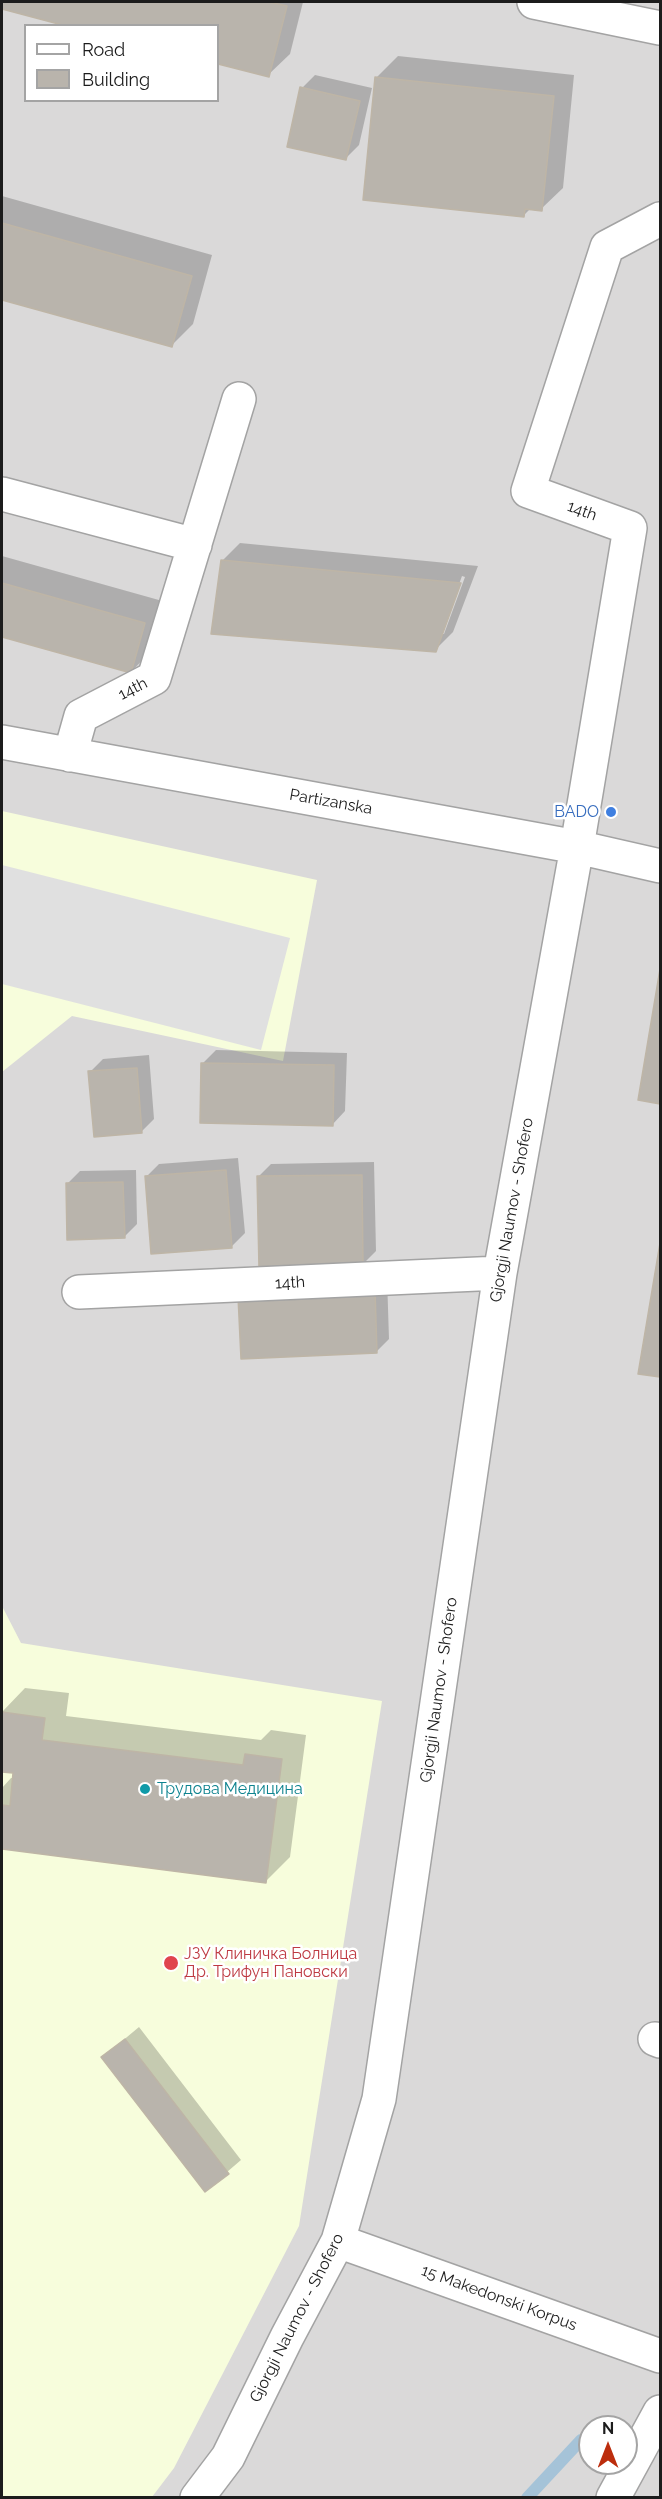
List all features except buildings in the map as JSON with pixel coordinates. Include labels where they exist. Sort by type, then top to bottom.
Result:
[{"type":"street","points":[[534,2],[660,27]]},
{"type":"street","name":"14th","points":[[577,847],[630,528],[528,491],[607,247],[660,219]]},
{"type":"street","name":"14th","points":[[70,755],[81,716],[154,678],[239,399]]},
{"type":"street","points":[[2,494],[195,545]]},
{"type":"street","name":"Partizanska","points":[[2,742],[577,847],[660,866]]},
{"type":"street","name":"Gjorgji Naumov - Shofero","points":[[197,2498],[228,2457],[287,2337],[338,2241],[379,2099],[500,1273],[577,847]]},
{"type":"street","name":"14th","points":[[79,1292],[500,1273]]},
{"type":"street","name":"15 Makedonski Korpus","points":[[338,2241],[660,2356]]},
{"type":"street","points":[[613,2498],[660,2412]]},
{"type":"shaded area","points":[[2,2],[660,2],[660,2497],[2,2497]]},
{"type":"shaded area","points":[[2,811],[317,880],[283,1061],[72,1016],[2,1072]]},
{"type":"shaded area","points":[[2,865],[290,938],[261,1050],[2,984]]},
{"type":"shaded area","name":"ЈЗУ Клиничка Болница Др. Трифун Пановски","points":[[2,1606],[21,1643],[382,1701],[299,2226],[174,2468],[152,2497],[2,2497]]},
{"type":"waterway","points":[[527,2498],[578,2443]]},
{"type":"place","name":"BADO","points":[[611,812]]},
{"type":"place","name":"Трудова Медицина","points":[[145,1789]]},
{"type":"place","name":"ЈЗУ Клиничка Болница Др. Трифун Пановски","points":[[171,1963]]}]
